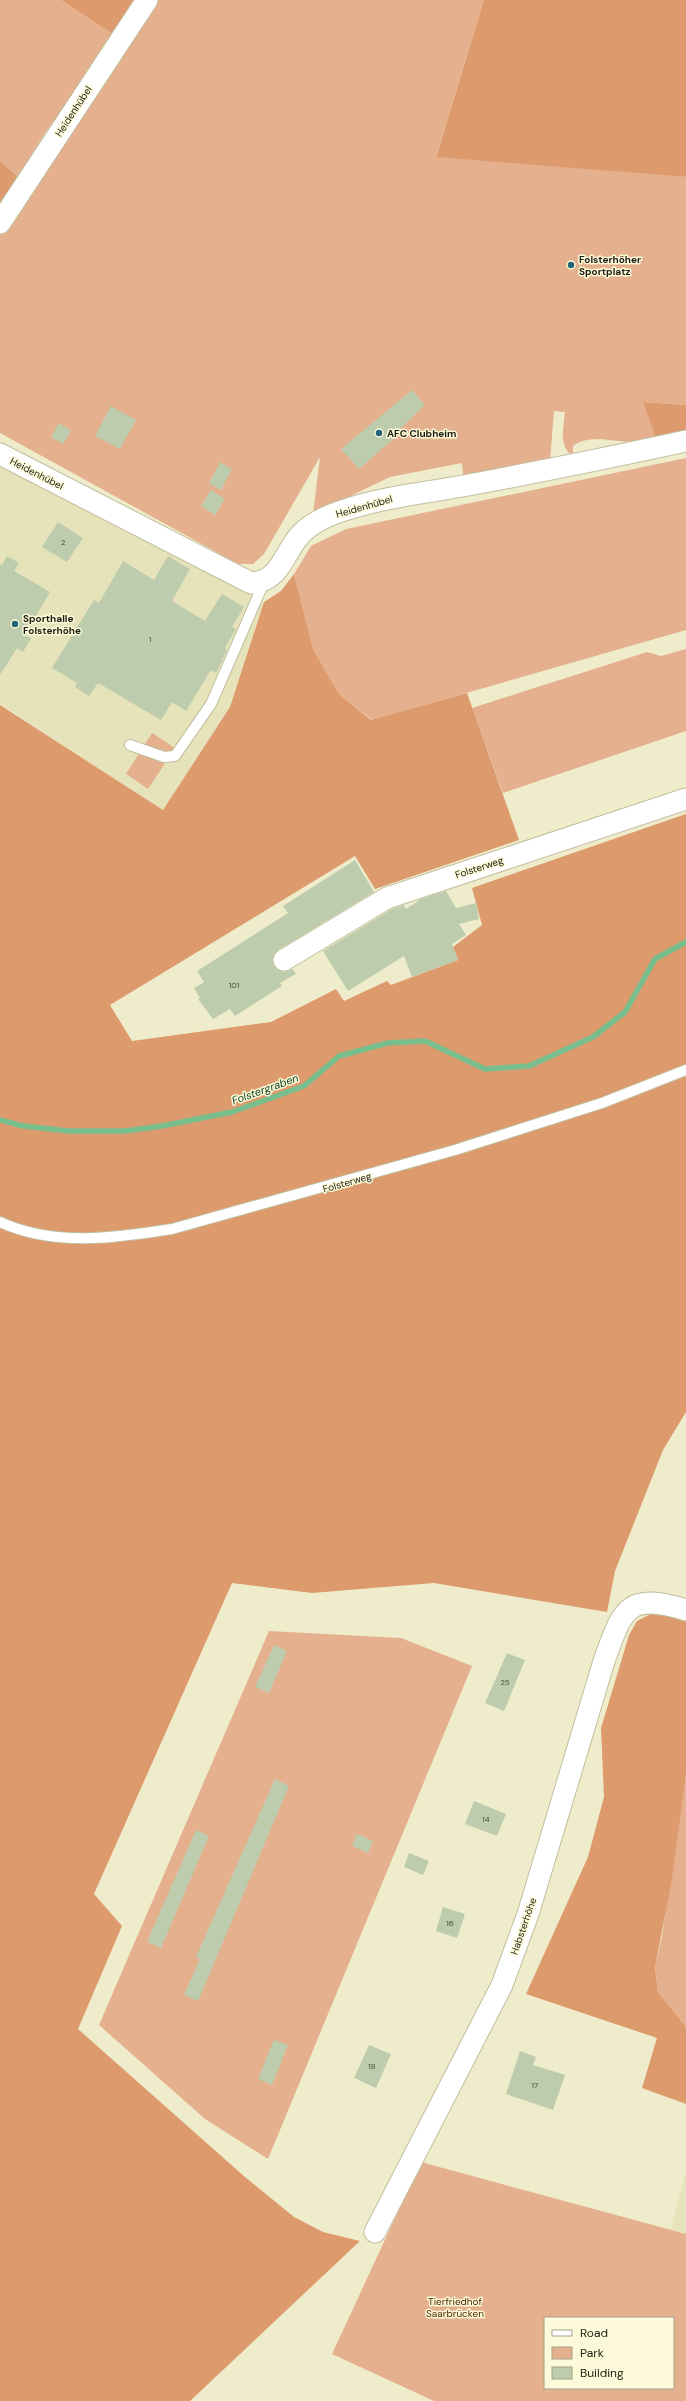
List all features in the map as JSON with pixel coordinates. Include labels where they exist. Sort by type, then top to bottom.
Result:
[{"type":"street","name":"Heidenhübel","points":[[0,223],[147,0]]},
{"type":"street","name":"Heidenhübel","points":[[0,454],[251,583],[271,578],[299,536],[310,526],[346,509],[380,500],[538,472],[686,441]]},
{"type":"street","name":"Folsterweg","points":[[284,960],[387,898],[686,799]]},
{"type":"street","name":"Habsterhöhe","points":[[375,2232],[502,1985],[528,1914],[604,1661],[619,1622],[633,1606],[653,1602],[686,1610]]},
{"type":"lane","points":[[130,745],[164,756],[175,756],[211,704],[265,580]]},
{"type":"lane","name":"Folsterweg","points":[[0,1222],[31,1233],[64,1238],[137,1235],[172,1229],[455,1150],[602,1103],[686,1070]]},
{"type":"shaded area","points":[[61,0],[138,0],[114,35]]},
{"type":"shaded area","points":[[484,0],[686,0],[686,177],[436,157]]},
{"type":"shaded area","points":[[0,161],[18,177],[0,204]]},
{"type":"shaded area","points":[[643,402],[686,405],[686,431],[656,438]]},
{"type":"shaded area","points":[[0,464],[264,602],[230,707],[163,810],[0,704]]},
{"type":"shaded area","points":[[294,574],[313,649],[339,694],[371,720],[467,693],[519,840],[375,889],[355,856],[110,1005],[132,1041],[271,1022],[336,989],[344,1001],[387,981],[391,985],[458,960],[453,947],[482,925],[472,888],[686,814],[686,1412],[663,1450],[615,1571],[607,1612],[434,1583],[312,1593],[232,1583],[94,1894],[122,1926],[78,2029],[245,2177],[294,2217],[323,2232],[360,2241],[190,2401],[0,2401],[0,705],[163,810],[230,707],[264,602],[281,591]]},
{"type":"shaded area","points":[[653,1613],[686,1618],[686,1775],[671,1885],[655,1967],[658,1992],[686,2027],[686,2104],[642,2088],[657,2038],[526,1994],[588,1857],[604,1797],[601,1728],[629,1635],[637,1621]]},
{"type":"shaded area","points":[[686,2170],[686,2234],[671,2229]]},
{"type":"green space","points":[[0,0],[61,0],[114,35],[43,136],[18,177],[0,161]]},
{"type":"green space","points":[[152,0],[484,0],[436,156],[686,177],[686,405],[644,402],[656,438],[637,442],[595,439],[587,440],[573,446],[573,453],[569,453],[566,449],[563,439],[565,412],[554,411],[550,462],[463,476],[462,463],[390,477],[313,514],[320,457],[264,554],[253,564],[238,564],[0,433],[0,233]]},
{"type":"green space","points":[[686,458],[686,630],[372,720],[339,694],[313,649],[294,574],[311,546],[346,529]]},
{"type":"green space","points":[[686,649],[686,731],[503,793],[472,708],[647,652],[661,656]]},
{"type":"green space","points":[[152,733],[175,748],[148,789],[126,774]]},
{"type":"green space","points":[[269,1631],[401,1638],[472,1666],[268,2159],[205,2119],[99,2025]]},
{"type":"green space","points":[[686,1775],[686,2027],[658,1992],[655,1967],[662,1936]]},
{"type":"green space","name":"Tierfriedhof Saarbrücken","points":[[421,2162],[686,2234],[686,2401],[434,2401],[332,2354]]},
{"type":"building","name":"AFC Clubheim","points":[[412,390],[425,405],[397,432],[399,434],[359,469],[341,449]]},
{"type":"building","points":[[111,406],[136,420],[120,449],[95,436]]},
{"type":"building","points":[[59,423],[71,431],[63,444],[51,437]]},
{"type":"building","points":[[220,462],[232,469],[221,490],[209,483]]},
{"type":"building","points":[[211,490],[225,499],[215,515],[201,506]]},
{"type":"building","points":[[58,522],[83,538],[67,562],[42,547]]},
{"type":"building","name":"Sporthalle Folsterhöhe","points":[[7,556],[19,563],[14,571],[50,592],[25,635],[31,638],[23,652],[17,648],[0,675],[0,564],[2,565]]},
{"type":"building","points":[[168,556],[190,569],[172,601],[205,621],[222,594],[244,607],[232,627],[236,629],[225,648],[227,650],[216,673],[211,670],[186,711],[172,702],[161,720],[98,683],[89,696],[75,687],[77,683],[52,668],[94,600],[99,603],[123,561],[154,580]]},
{"type":"building","points":[[355,860],[374,892],[278,950],[272,960],[274,966],[284,972],[293,969],[296,974],[280,983],[282,986],[235,1016],[230,1009],[213,1019],[198,999],[200,998],[194,988],[204,982],[197,971],[288,913],[283,906]]},
{"type":"building","points":[[446,891],[456,908],[476,903],[479,919],[459,924],[466,935],[452,944],[458,960],[412,977],[404,956],[348,991],[323,951],[392,909],[404,905],[406,909],[421,899]]},
{"type":"building","points":[[274,1645],[287,1651],[269,1693],[255,1687]]},
{"type":"building","points":[[507,1653],[525,1660],[504,1711],[485,1703]]},
{"type":"building","points":[[275,1779],[289,1786],[198,2001],[184,1995],[200,1959],[196,1957]]},
{"type":"building","points":[[474,1801],[506,1814],[497,1836],[465,1824]]},
{"type":"building","points":[[196,1830],[209,1836],[161,1948],[147,1942]]},
{"type":"building","points":[[357,1834],[373,1841],[368,1853],[352,1846]]},
{"type":"building","points":[[409,1853],[429,1861],[423,1875],[404,1867]]},
{"type":"building","points":[[443,1907],[465,1914],[457,1938],[436,1931]]},
{"type":"building","points":[[274,2040],[288,2045],[272,2085],[258,2079]]},
{"type":"building","points":[[369,2045],[391,2054],[376,2088],[354,2078]]},
{"type":"building","points":[[520,2051],[536,2057],[533,2065],[565,2075],[553,2110],[506,2094]]},
{"type":"waterway","name":"Folstergraben","points":[[0,1120],[23,1126],[69,1131],[125,1131],[162,1126],[232,1112],[304,1086],[339,1056],[388,1043],[425,1041],[485,1069],[529,1066],[593,1037],[625,1012],[655,959],[686,942]]},
{"type":"place","name":"Folsterhöher Sportplatz","points":[[571,265]]},
{"type":"place","name":"AFC Clubheim","points":[[379,433]]},
{"type":"place","name":"Sporthalle Folsterhöhe","points":[[15,624]]}]
